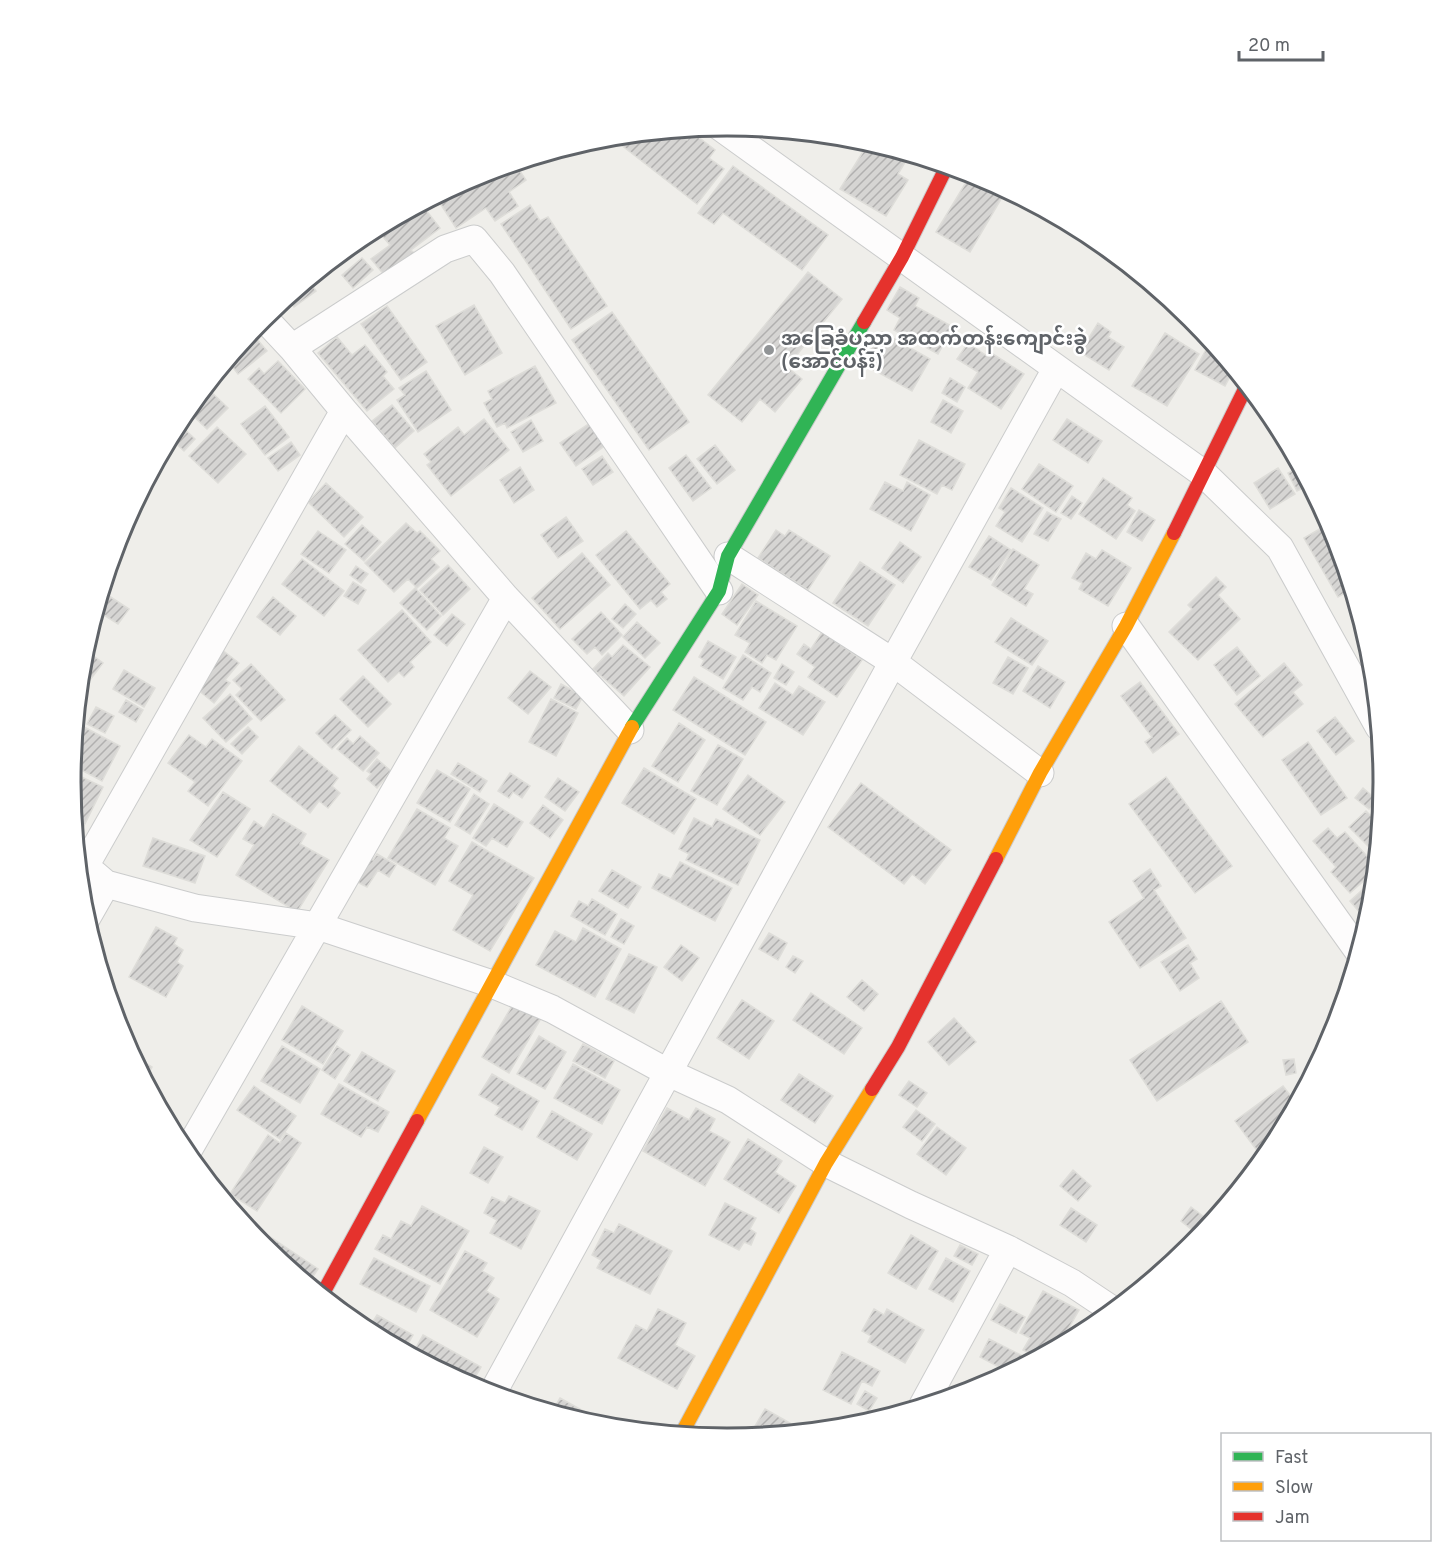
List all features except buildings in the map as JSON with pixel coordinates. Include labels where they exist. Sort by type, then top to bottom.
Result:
[{"type":"street","points":[[733,136],[1204,474],[1280,548],[1369,710]]},
{"type":"street","points":[[326,1288],[630,730],[719,591],[728,556],[902,257],[943,173]]},
{"type":"street","points":[[292,348],[445,249],[474,239],[502,273],[719,591]]},
{"type":"street","points":[[270,325],[506,598],[630,730]]},
{"type":"street","points":[[496,1386],[1056,369]]},
{"type":"street","points":[[685,1428],[826,1163],[898,1047],[1040,773],[1126,626],[1243,393]]},
{"type":"street","points":[[86,859],[344,411]]},
{"type":"street","points":[[728,556],[893,662],[1040,773]]},
{"type":"street","points":[[192,1144],[506,598]]},
{"type":"street","points":[[1126,626],[1353,944]]},
{"type":"street","points":[[87,870],[106,884],[195,908],[318,926],[492,984],[552,1009],[668,1072],[728,1100],[826,1163],[1008,1249],[1072,1283],[1106,1306]]},
{"type":"street","points":[[93,907],[106,884]]},
{"type":"street","points":[[927,1397],[1008,1249]]},
{"type":"traffic: fast","points":[[632,727],[719,591],[728,556],[864,322]]},
{"type":"traffic: slow","points":[[996,859],[1040,773],[1126,626],[1174,533]]},
{"type":"traffic: slow","points":[[417,1121],[632,727]]},
{"type":"traffic: slow","points":[[685,1428],[826,1163],[872,1089]]},
{"type":"traffic: jam","points":[[864,322],[902,257],[943,173]]},
{"type":"traffic: jam","points":[[1174,533],[1243,393]]},
{"type":"traffic: jam","points":[[872,1089],[898,1047],[996,859]]},
{"type":"traffic: jam","points":[[326,1288],[417,1121]]},
{"type":"place","name":"အခြေခံပညာ အထက်တန်းကျောင်းခွဲ (အောင်ပန်း)","points":[[769,350]]}]
